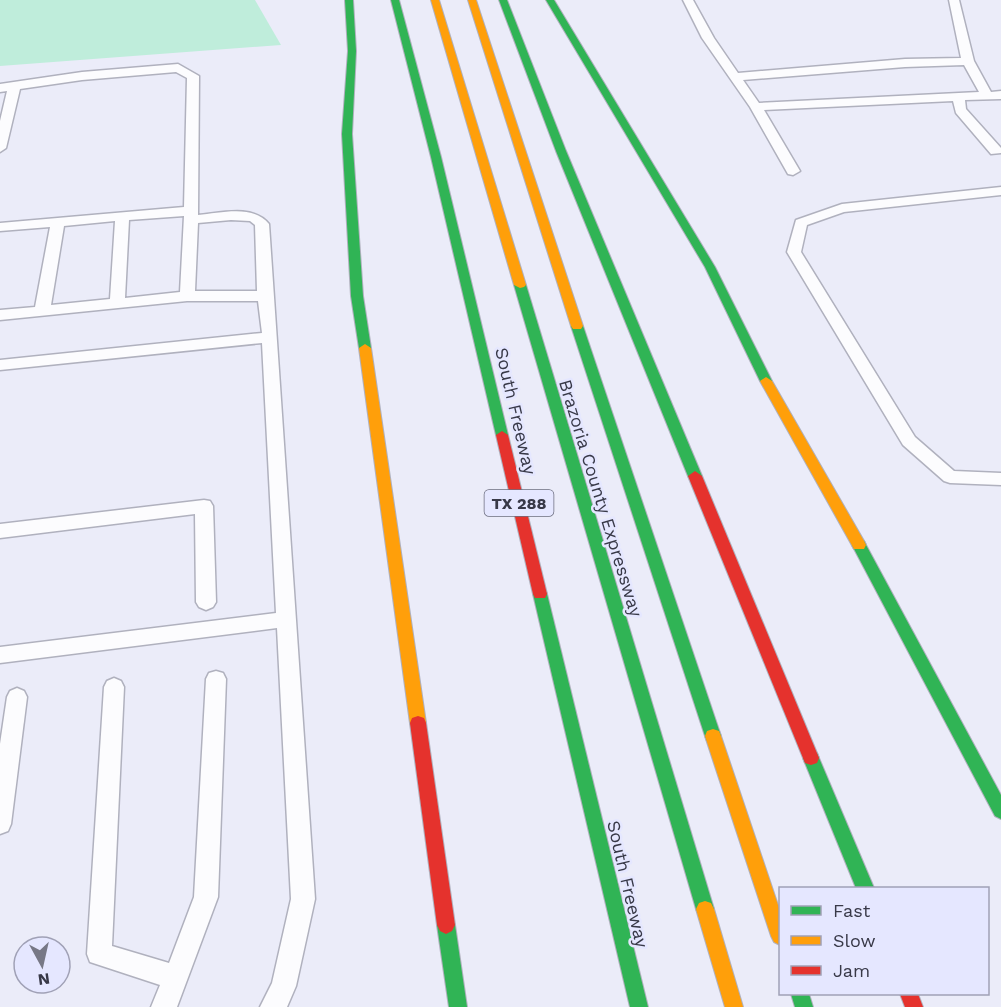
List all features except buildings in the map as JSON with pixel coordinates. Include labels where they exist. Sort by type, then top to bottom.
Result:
[{"type":"main road","points":[[350,0],[352,51],[347,135],[357,296],[458,1007]]},
{"type":"main road","name":"South Freeway","points":[[395,0],[436,158],[639,1007]]},
{"type":"main road","name":"Brazoria County Expressway","points":[[435,0],[734,1007]]},
{"type":"main road","name":"Brazoria County Expressway","points":[[472,0],[619,456],[779,933]]},
{"type":"main road","points":[[503,0],[561,151],[866,887]]},
{"type":"main road","points":[[550,0],[711,267],[766,381],[868,561],[1001,811]]},
{"type":"lane","points":[[688,0],[708,38],[756,107],[793,171]]},
{"type":"lane","points":[[954,0],[968,61],[987,95]]},
{"type":"lane","points":[[736,77],[905,63],[968,61]]},
{"type":"lane","points":[[0,88],[82,76],[178,68],[193,76],[187,296]]},
{"type":"lane","points":[[0,148],[14,87]]},
{"type":"lane","points":[[756,107],[1001,95]]},
{"type":"lane","points":[[958,97],[960,110],[996,151]]},
{"type":"lane","points":[[1001,191],[842,208],[801,223],[794,252],[909,441],[950,477],[1001,479]]},
{"type":"lane","points":[[0,227],[122,216],[191,215],[254,217],[262,224],[303,898],[284,986],[273,1007]]},
{"type":"lane","points":[[117,303],[122,216]]},
{"type":"lane","points":[[42,311],[58,222]]},
{"type":"lane","points":[[0,315],[187,296],[265,296]]},
{"type":"lane","points":[[0,365],[270,337]]},
{"type":"lane","points":[[0,531],[204,506],[206,602]]},
{"type":"lane","points":[[0,655],[286,619]]},
{"type":"lane","points":[[164,1007],[206,897],[216,679]]},
{"type":"lane","points":[[114,687],[99,954],[176,977]]},
{"type":"lane","points":[[0,824],[17,697]]},
{"type":"green space","points":[[0,0],[255,0],[281,45],[0,66]]},
{"type":"traffic: fast","points":[[349,0],[352,51],[347,134],[357,296],[365,348]]},
{"type":"traffic: fast","points":[[395,0],[436,157],[502,435]]},
{"type":"traffic: fast","points":[[503,0],[561,151],[695,476]]},
{"type":"traffic: fast","points":[[550,0],[710,267],[766,381]]},
{"type":"traffic: fast","points":[[520,285],[705,909]]},
{"type":"traffic: fast","points":[[577,326],[713,736]]},
{"type":"traffic: fast","points":[[859,545],[1001,811]]},
{"type":"traffic: fast","points":[[540,594],[639,1007]]},
{"type":"traffic: fast","points":[[811,758],[865,887]]},
{"type":"traffic: fast","points":[[446,925],[458,1007]]},
{"type":"traffic: fast","points":[[800,995],[804,1007]]},
{"type":"traffic: slow","points":[[435,0],[520,285]]},
{"type":"traffic: slow","points":[[472,0],[577,326]]},
{"type":"traffic: slow","points":[[365,348],[418,723]]},
{"type":"traffic: slow","points":[[766,381],[859,545]]},
{"type":"traffic: slow","points":[[713,736],[779,933]]},
{"type":"traffic: slow","points":[[705,909],[734,1007]]},
{"type":"traffic: jam","points":[[502,435],[540,594]]},
{"type":"traffic: jam","points":[[695,476],[811,758]]},
{"type":"traffic: jam","points":[[418,723],[446,925]]},
{"type":"traffic: jam","points":[[909,995],[914,1007]]}]
